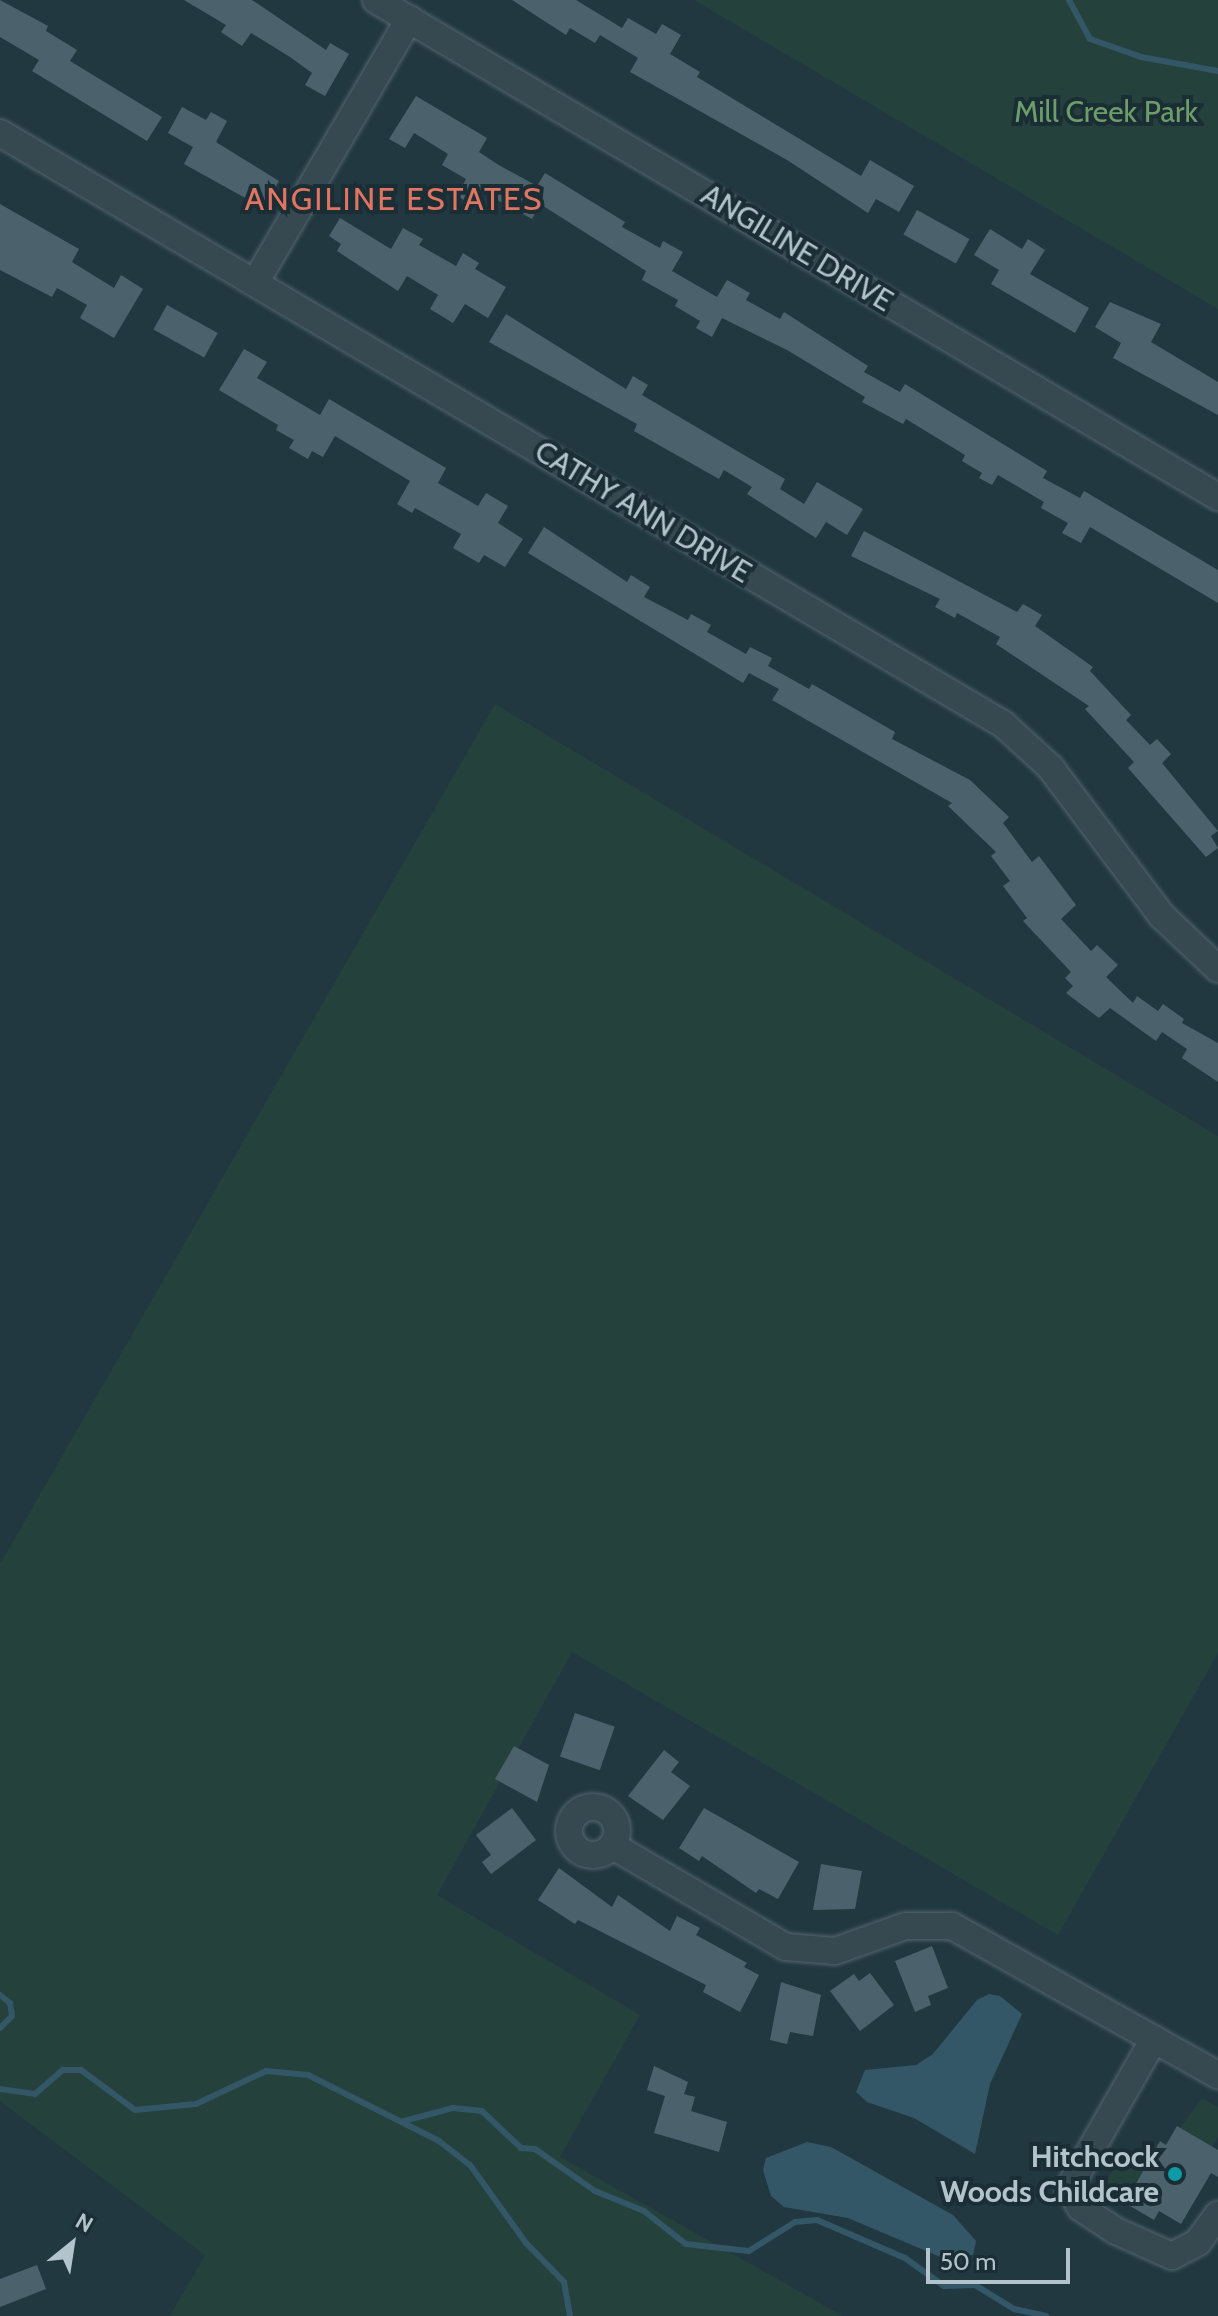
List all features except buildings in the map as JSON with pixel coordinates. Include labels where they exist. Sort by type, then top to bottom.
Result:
[{"type":"street","name":"ANGILINE DRIVE","points":[[376,0],[1218,497]]},
{"type":"street","points":[[255,283],[409,19]]},
{"type":"street","name":"CATHY ANN DRIVE","points":[[0,133],[1003,724],[1050,767],[1162,916],[1218,969]]},
{"type":"street","points":[[613,1846],[786,1947],[835,1951],[906,1926],[952,1926],[1218,2075]]},
{"type":"street","points":[[1154,2039],[1069,2188],[1081,2208],[1149,2250],[1172,2256],[1198,2242],[1218,2214]]},
{"type":"green space","name":"Mill Creek Park","points":[[694,0],[1218,0],[1218,309]]},
{"type":"green space","points":[[495,704],[1218,1136],[1218,1653],[1058,1935],[572,1652],[437,1895],[640,2015],[560,2157],[843,2316],[170,2316],[205,2255],[0,2101],[0,1564]]},
{"type":"green space","points":[[1202,2098],[1218,2107],[1218,2137],[1212,2147],[1180,2128]]},
{"type":"green space","points":[[1121,2157],[1143,2170],[1129,2194],[1107,2181]]},
{"type":"water","points":[[989,1994],[1000,1996],[1022,2014],[990,2084],[975,2154],[914,2118],[867,2102],[856,2092],[865,2070],[916,2065],[933,2054],[977,2000]]},
{"type":"water","points":[[807,2142],[831,2147],[953,2215],[976,2241],[973,2255],[945,2259],[848,2218],[784,2207],[771,2196],[763,2170],[766,2158]]},
{"type":"waterway","points":[[1069,0],[1090,39],[1141,57],[1218,71]]},
{"type":"waterway","points":[[0,1995],[10,2003],[12,2016],[0,2028]]},
{"type":"waterway","points":[[0,2089],[35,2094],[63,2070],[81,2070],[135,2110],[196,2104],[266,2071],[308,2075],[439,2141],[470,2165],[526,2243],[564,2282],[570,2316]]},
{"type":"waterway","points":[[404,2121],[453,2108],[482,2111],[521,2148],[535,2149],[595,2191],[644,2211],[686,2244],[749,2251],[795,2222],[817,2220],[905,2258],[944,2286],[975,2285],[1014,2309],[1046,2316]]},
{"type":"place","name":"Hitchcock Woods Childcare","points":[[1175,2174]]},
{"type":"district","name":"ANGILINE ESTATES","points":[[394,199]]}]
